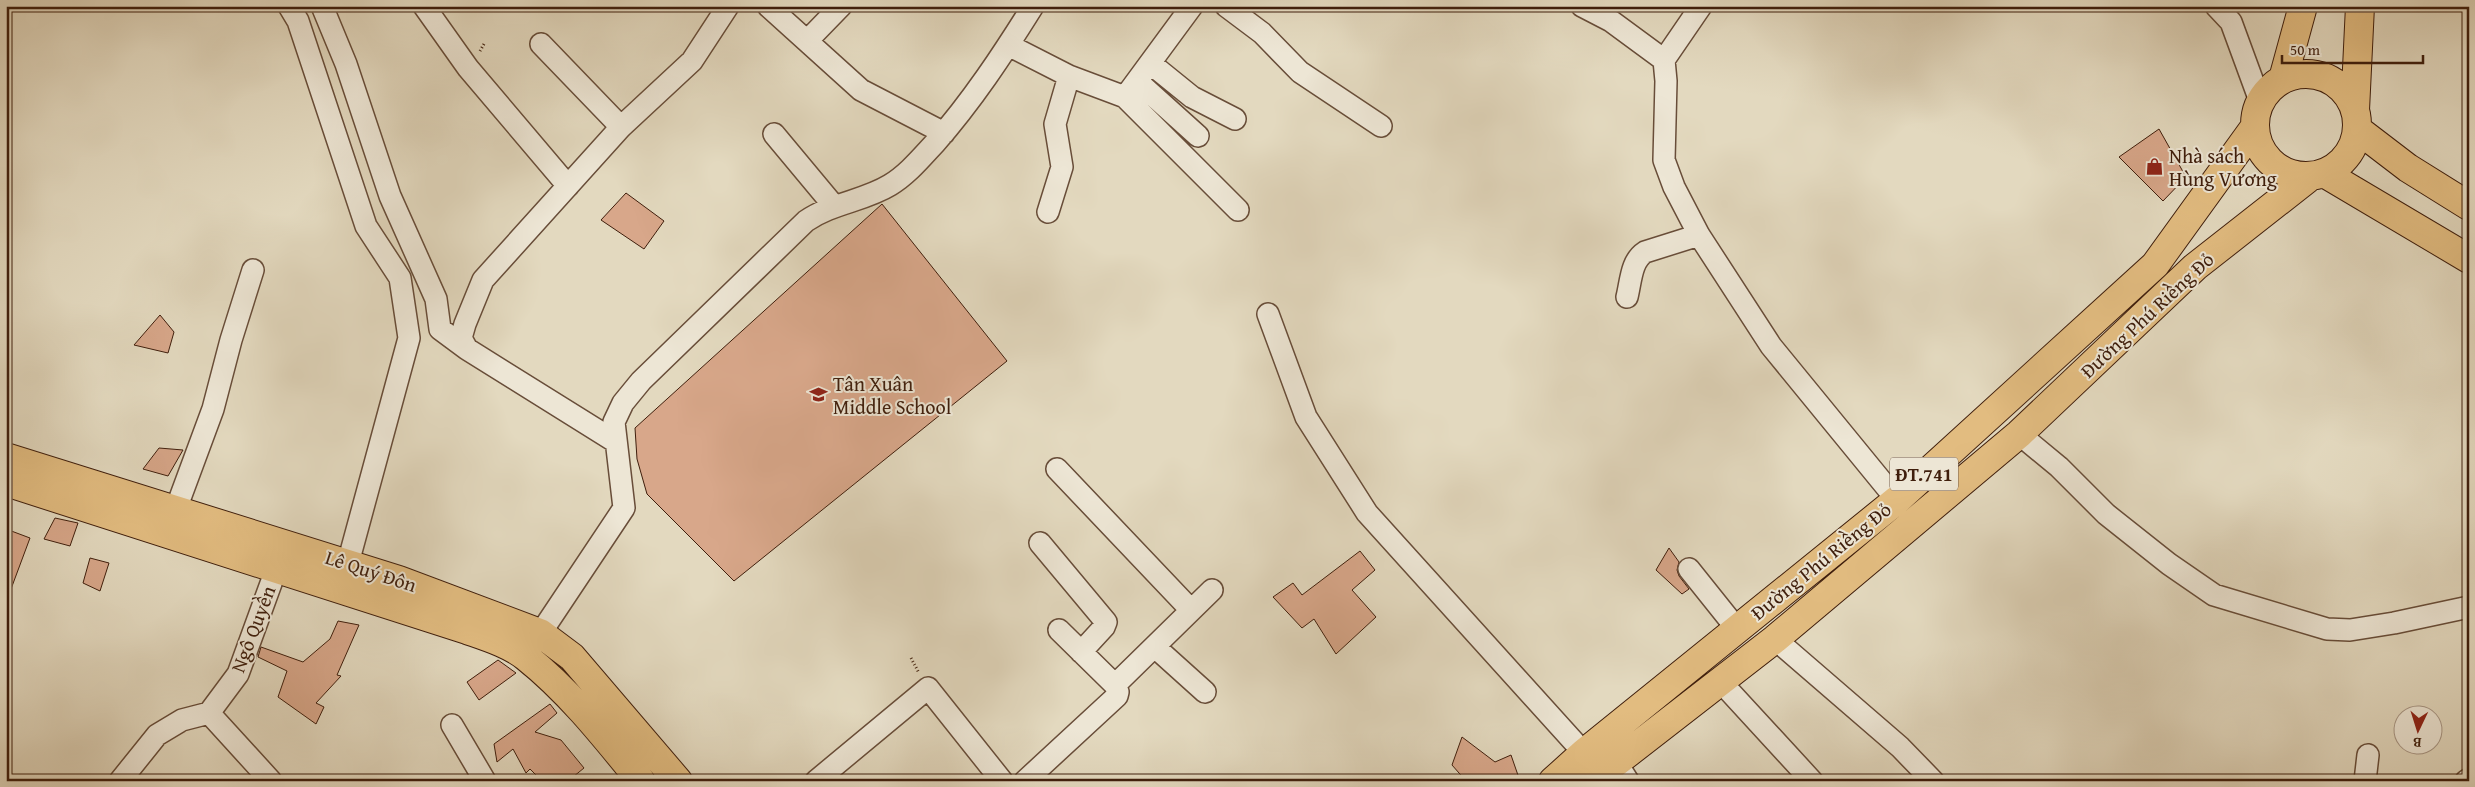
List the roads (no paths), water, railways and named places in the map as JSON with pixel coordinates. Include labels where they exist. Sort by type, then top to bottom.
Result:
[{"type":"main road","points":[[2283,79],[2303,6]]},
{"type":"main road","points":[[2360,6],[2356,120],[2354,143],[2347,156],[2337,166],[2318,174],[2297,176],[2284,172],[2272,164],[2257,142],[2254,128],[2255,114],[2260,101],[2270,88],[2283,79],[2300,74],[2318,75],[2334,82],[2347,94],[2356,120],[2408,168],[2469,206]]},
{"type":"main road","name":"Đường Phú Riềng Đỏ","points":[[1553,781],[1584,753],[1897,500],[2155,265],[2254,128]]},
{"type":"main road","points":[[2318,174],[2469,259]]},
{"type":"main road","name":"Đường Phú Riềng Đỏ","points":[[1607,776],[2019,434],[2195,267],[2318,174]]},
{"type":"main road","name":"Lê Quý Đôn","points":[[6,456],[408,583],[540,634],[572,657],[678,781]]},
{"type":"main road","name":"Lê Quý Đôn","points":[[6,482],[468,630],[525,656],[585,714],[641,781]]},
{"type":"street","points":[[289,6],[298,21],[311,58],[366,226],[400,278],[409,338],[348,564]]},
{"type":"street","points":[[322,6],[341,51],[390,196],[436,299],[440,328],[467,349],[616,442]]},
{"type":"street","points":[[424,6],[468,68],[568,186]]},
{"type":"street","points":[[467,349],[462,338],[465,324],[483,280],[621,128],[692,61],[728,6]]},
{"type":"street","points":[[768,6],[861,90],[944,133]]},
{"type":"street","points":[[807,41],[841,6]]},
{"type":"street","points":[[525,656],[624,508],[614,422],[623,403],[641,381],[806,220],[821,211],[868,196],[891,185],[916,164],[972,98],[1033,6]]},
{"type":"street","points":[[1131,89],[1192,6]]},
{"type":"street","points":[[1226,6],[1262,33],[1300,72],[1380,126]]},
{"type":"street","points":[[1582,6],[1611,21],[1664,60]]},
{"type":"street","points":[[1701,6],[1664,60],[1666,81],[1664,160],[1674,187],[1699,235],[1771,346],[1897,500]]},
{"type":"street","points":[[2216,6],[2230,22],[2260,101]]},
{"type":"street","points":[[541,44],[621,128]]},
{"type":"street","points":[[1008,45],[1069,76],[1131,89],[1198,136]]},
{"type":"street","points":[[311,58],[341,51]]},
{"type":"street","points":[[1150,63],[1192,97],[1235,119]]},
{"type":"street","points":[[1048,212],[1062,167],[1055,124],[1069,76]]},
{"type":"street","points":[[1131,89],[1238,210]]},
{"type":"street","points":[[774,134],[834,206]]},
{"type":"street","points":[[1627,296],[1634,263],[1638,256],[1645,252],[1699,235]]},
{"type":"street","points":[[176,509],[213,408],[231,340],[253,270]]},
{"type":"street","points":[[1268,314],[1306,417],[1367,513],[1584,753]]},
{"type":"street","points":[[2019,434],[2059,468],[2106,514],[2169,564],[2214,595],[2327,629],[2350,630],[2377,626],[2469,607]]},
{"type":"street","points":[[1057,469],[1191,610]]},
{"type":"street","name":"Ngô Quyền","points":[[209,712],[238,674],[285,543]]},
{"type":"street","points":[[1040,543],[1106,622],[1104,627],[1081,652]]},
{"type":"street","points":[[1689,569],[1738,629]]},
{"type":"street","points":[[1114,685],[1212,590]]},
{"type":"street","points":[[1026,781],[1116,696],[1117,689],[1114,685],[1059,630]]},
{"type":"street","points":[[1774,639],[1900,747],[1933,781]]},
{"type":"street","points":[[1155,647],[1204,692]]},
{"type":"street","points":[[1720,681],[1812,781]]},
{"type":"street","points":[[816,781],[928,688],[1002,781]]},
{"type":"street","points":[[120,781],[157,735],[182,720],[209,712],[271,781]]},
{"type":"street","points":[[452,725],[485,781]]},
{"type":"street","points":[[2365,781],[2368,755]]},
{"type":"place","name":"Nhà sách Hùng Vương","points":[[2155,167]]},
{"type":"place","name":"Tân Xuân Middle School","points":[[819,395]]}]
